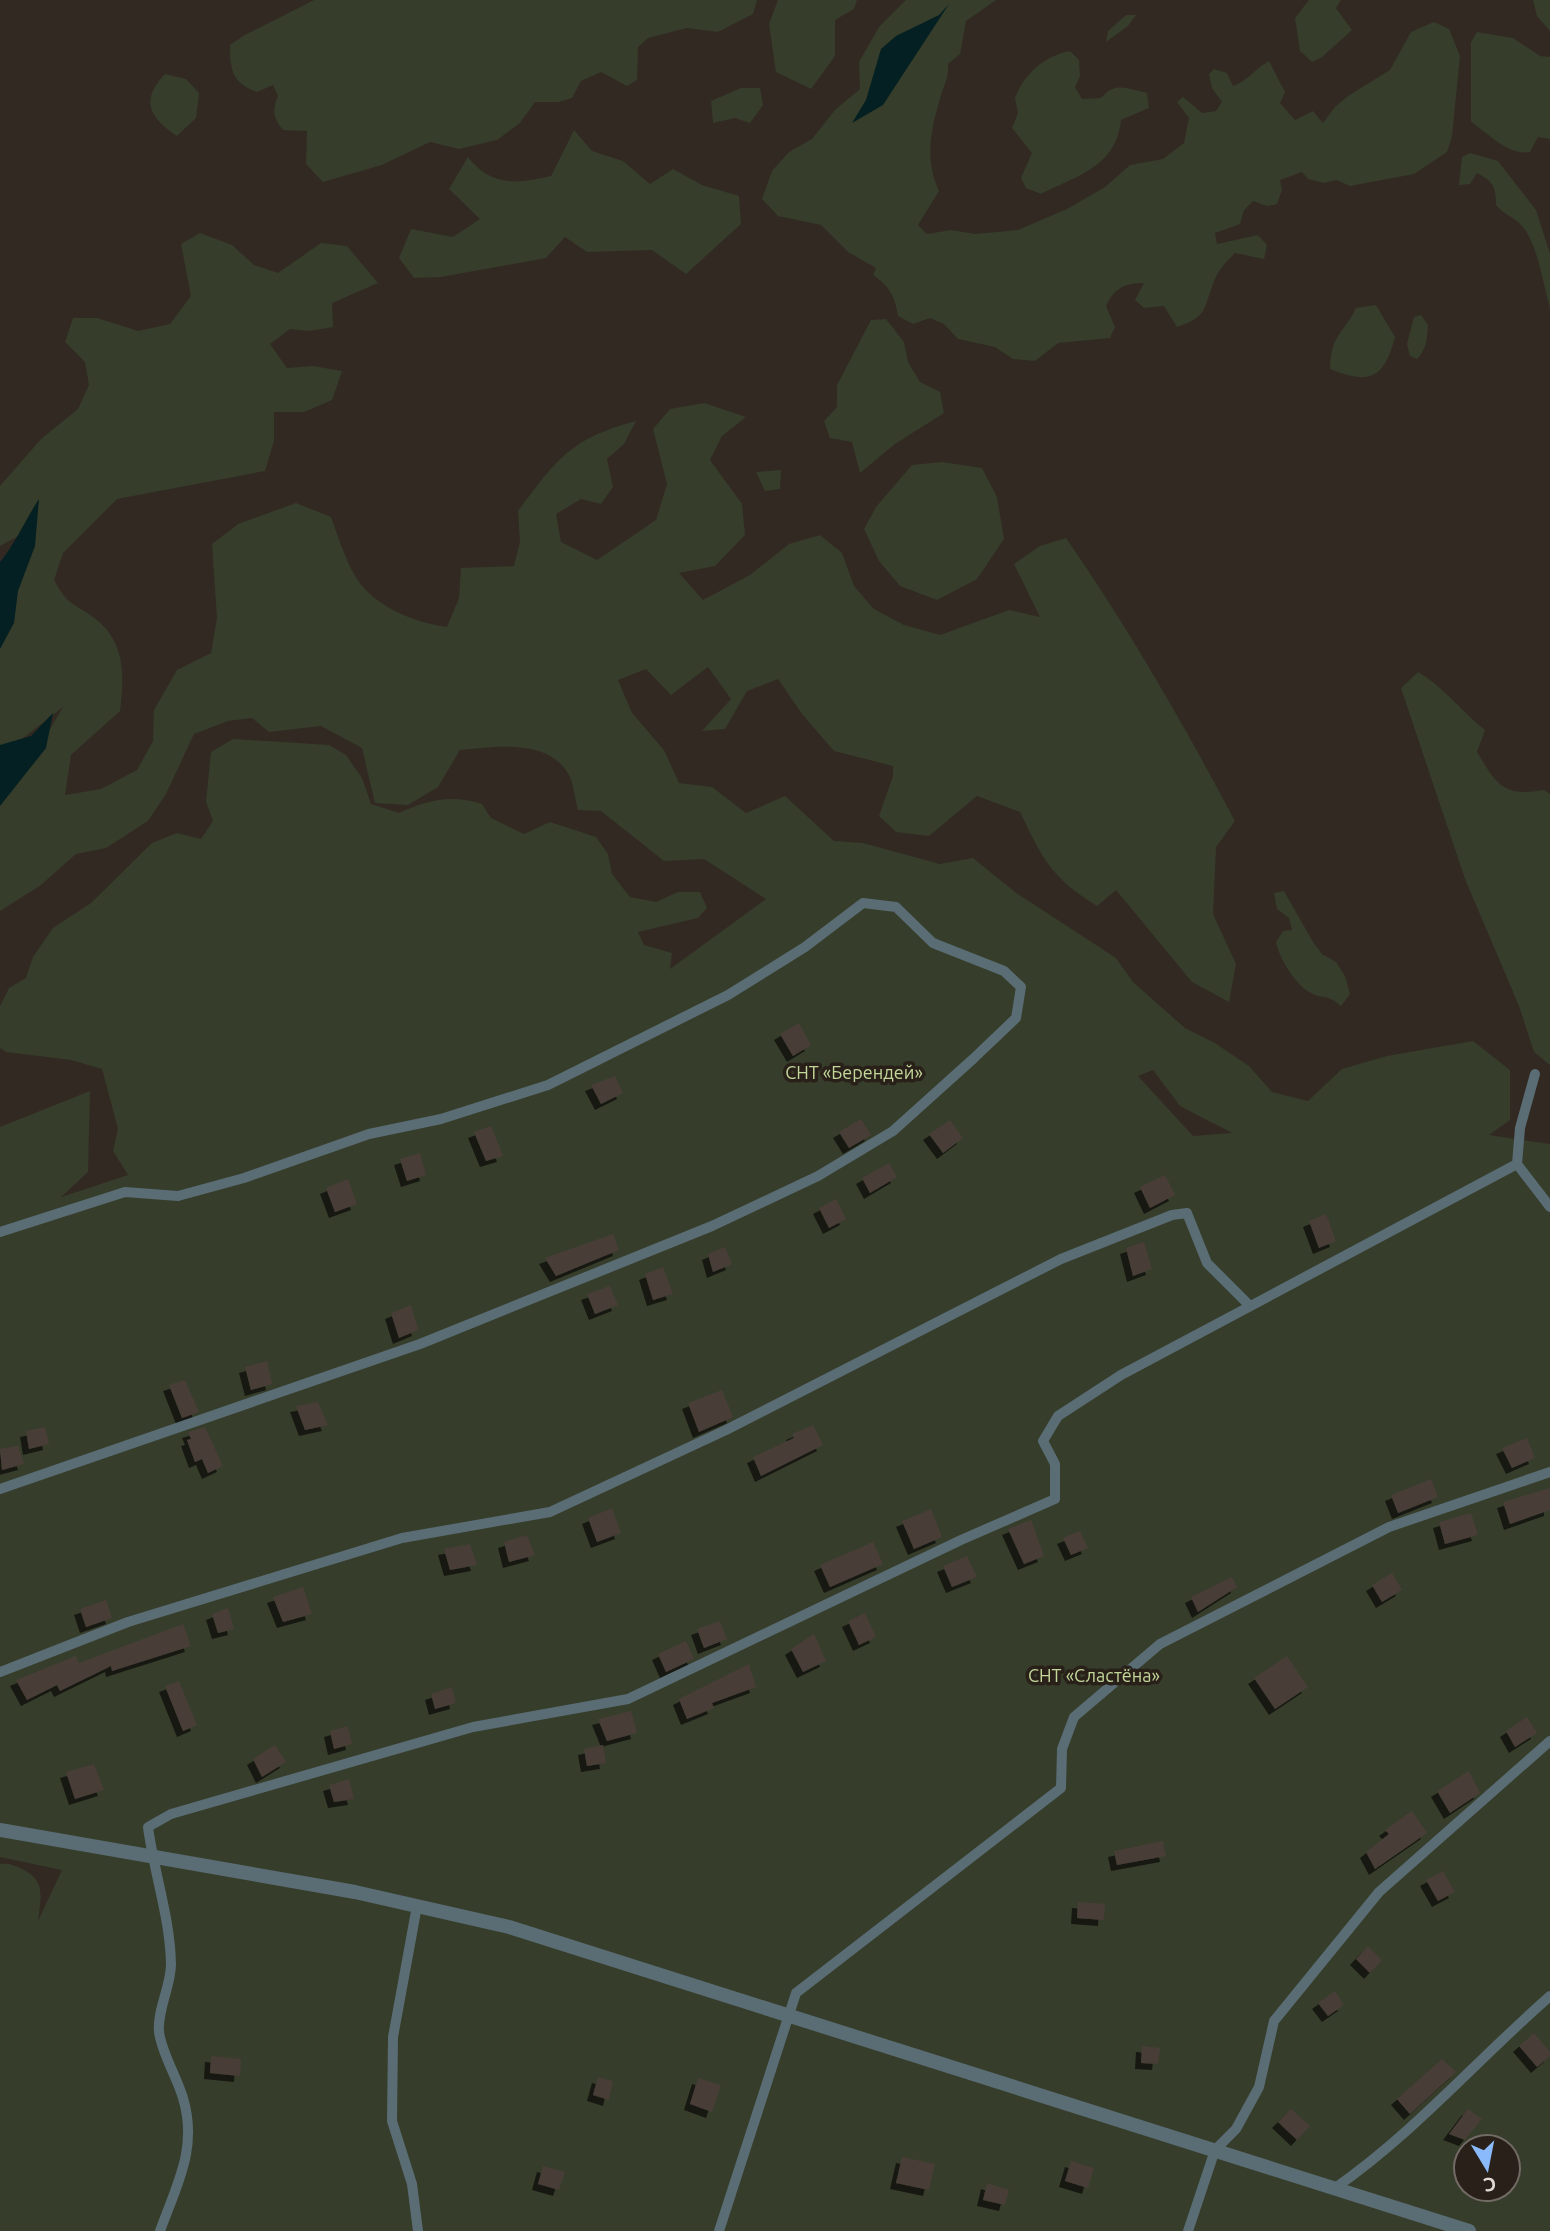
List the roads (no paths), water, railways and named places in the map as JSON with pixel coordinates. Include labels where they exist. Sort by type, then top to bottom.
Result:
[{"type":"street","points":[[0,1830],[355,1892],[509,1927],[1469,2231]]},
{"type":"lane","points":[[0,1232],[125,1192],[178,1196],[244,1178],[369,1134],[441,1119],[548,1085],[728,995],[804,947],[863,903],[896,907],[933,943],[1004,971],[1021,986],[1016,1018],[973,1059],[893,1131],[818,1176],[712,1226],[420,1344],[0,1489]]},
{"type":"lane","points":[[1535,1074],[1520,1128],[1517,1164],[1550,1207]]},
{"type":"lane","points":[[160,2231],[189,2151],[189,2127],[183,2098],[159,2032],[171,1966],[165,1906],[152,1857],[148,1827],[170,1814],[473,1727],[628,1699],[961,1540],[1055,1499],[1055,1464],[1043,1441],[1058,1416],[1121,1375],[1517,1164]]},
{"type":"lane","points":[[0,1672],[128,1622],[402,1538],[550,1512],[726,1430],[1061,1259],[1172,1215],[1187,1213],[1207,1263],[1250,1306]]},
{"type":"lane","points":[[719,2231],[796,1993],[1061,1788],[1062,1749],[1074,1717],[1160,1644],[1389,1527],[1550,1472]]},
{"type":"lane","points":[[1188,2231],[1215,2150],[1236,2129],[1259,2087],[1274,2021],[1370,1903],[1550,1741]]},
{"type":"lane","points":[[417,1906],[393,2037],[392,2121],[412,2184],[418,2231]]},
{"type":"lane","points":[[1335,2188],[1381,2156],[1489,2050],[1550,1996]]},
{"type":"water","points":[[949,4],[883,105],[852,123],[866,100],[881,49],[896,36],[939,15]]},
{"type":"water","points":[[39,499],[35,546],[18,591],[14,623],[0,649],[0,562]]},
{"type":"water","points":[[53,713],[46,748],[0,806],[0,745],[31,736]]},
{"type":"park label","name":"СНТ «Берендей»","points":[[854,1072]]},
{"type":"park label","name":"СНТ «Сластёна»","points":[[1094,1675]]}]
